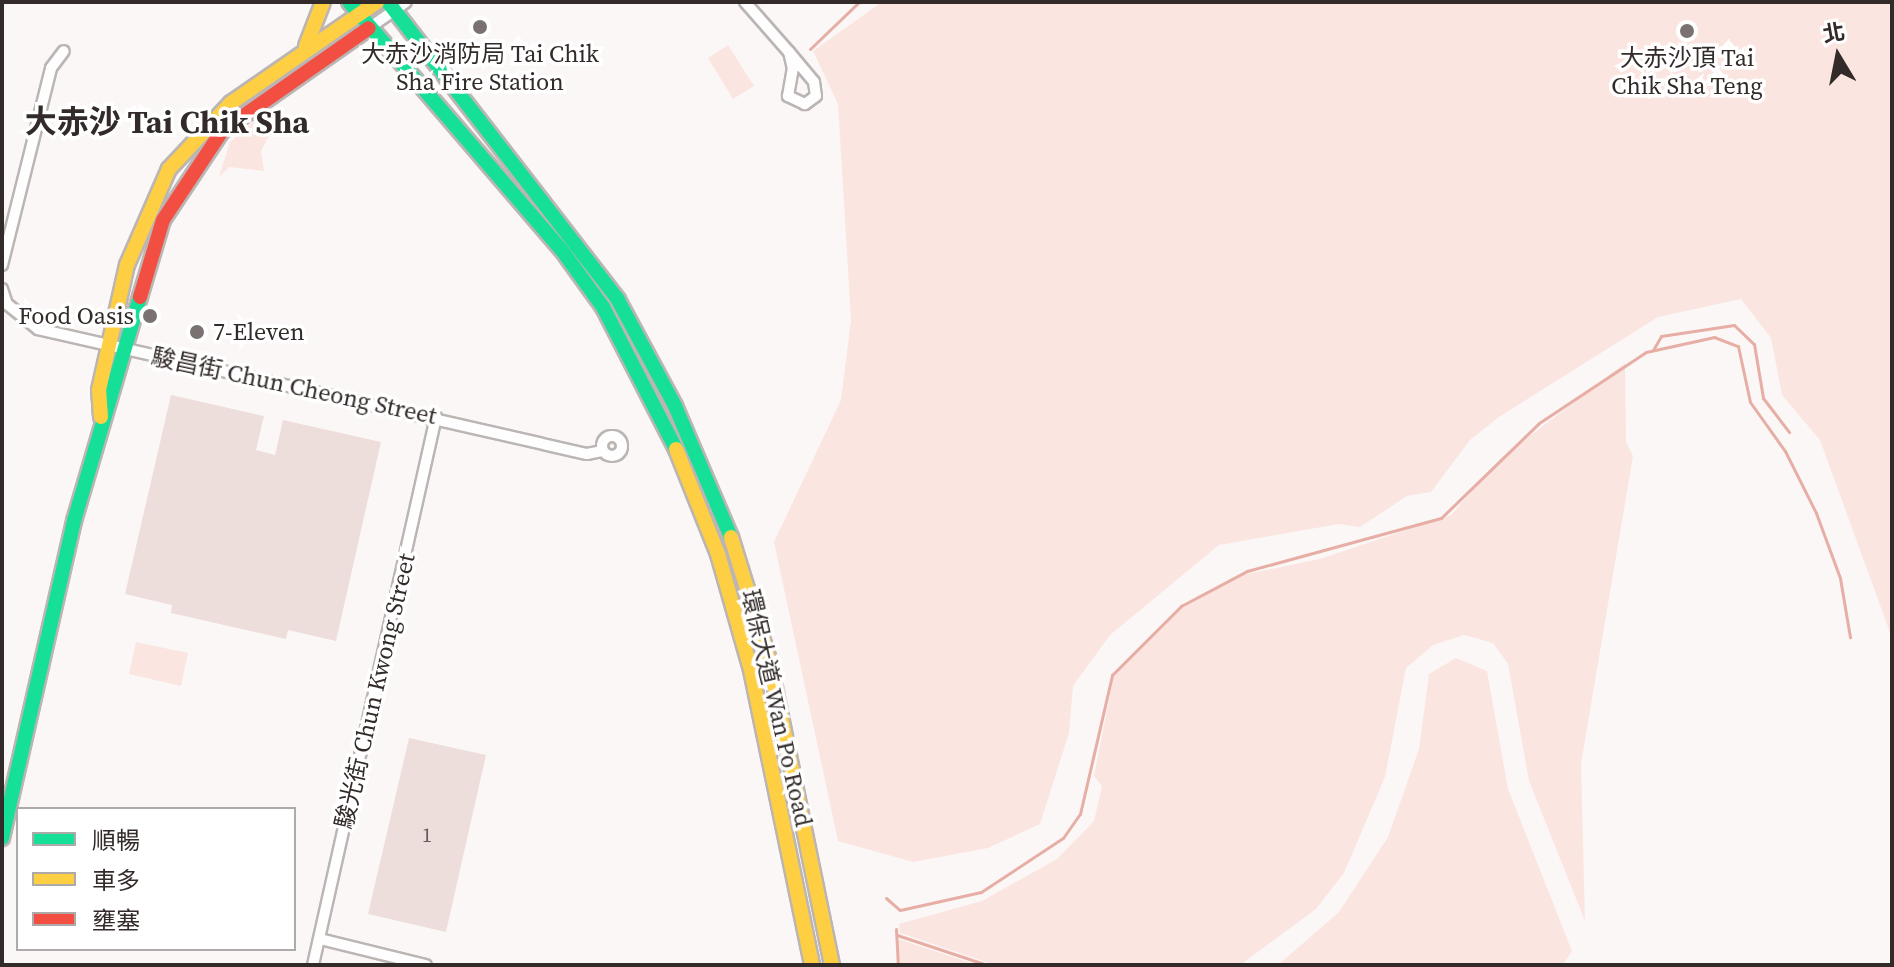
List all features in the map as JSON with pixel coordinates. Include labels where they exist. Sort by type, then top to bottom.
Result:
[{"type":"main road","points":[[303,50],[323,2]]},
{"type":"main road","points":[[2,838],[101,418],[107,346],[139,230],[169,169],[210,122],[353,8],[373,3],[369,28],[244,111],[196,164],[163,220],[115,394],[101,418]]},
{"type":"main road","name":"環保大道 Wan Po Road","points":[[396,5],[618,300],[708,477],[770,663],[832,965]]},
{"type":"main road","name":"環保大道 Wan Po Road","points":[[353,8],[561,249],[603,307],[662,414],[718,554],[751,670],[812,965]]},
{"type":"street","points":[[745,2],[789,52],[816,87],[809,103],[795,104],[788,96],[793,69],[789,52]]},
{"type":"street","points":[[369,28],[396,5]]},
{"type":"street","points":[[2,265],[51,68],[64,51]]},
{"type":"street","name":"駿昌街 Chun Cheong Street","points":[[2,289],[7,304],[38,329],[436,417],[587,454],[603,451]]},
{"type":"street","name":"駿光街 Chun Kwong Street","points":[[313,965],[436,417]]},
{"type":"street","points":[[320,939],[426,965]]},
{"type":"shaded area","points":[[882,2],[1892,2],[1892,638],[1820,440],[1782,395],[1771,338],[1741,299],[1658,317],[1499,417],[1470,440],[1431,492],[1407,496],[1360,527],[1339,524],[1219,545],[1110,635],[1073,686],[1069,733],[1040,824],[988,848],[913,862],[838,841],[774,542],[841,400],[851,320],[838,104],[813,51]]},
{"type":"shaded area","points":[[728,45],[754,86],[733,99],[708,58]]},
{"type":"shaded area","points":[[258,118],[274,126],[261,151],[264,171],[229,167],[219,177],[230,142]]},
{"type":"shaded area","points":[[1625,363],[1626,442],[1633,456],[1581,764],[1585,921],[1529,781],[1508,664],[1493,643],[1464,635],[1433,645],[1406,668],[1385,777],[1344,873],[1316,909],[1240,965],[995,965],[900,933],[899,924],[982,901],[1057,859],[1094,821],[1102,786],[1094,776],[1114,675],[1180,609],[1242,575],[1320,559],[1451,515],[1500,459]]},
{"type":"shaded area","points":[[136,642],[188,653],[181,686],[129,674]]},
{"type":"shaded area","points":[[1456,658],[1487,671],[1508,789],[1572,951],[1563,965],[1278,965],[1339,912],[1388,837],[1419,749],[1429,674]]},
{"type":"shaded area","points":[[898,939],[965,961],[977,965],[899,965]]},
{"type":"building","points":[[171,395],[264,416],[256,450],[275,455],[283,420],[381,442],[336,641],[288,630],[286,639],[171,613],[172,605],[125,594]]},
{"type":"building","points":[[409,738],[486,755],[446,932],[368,914]]},
{"type":"waterway","points":[[810,49],[859,2]]},
{"type":"waterway","points":[[1653,350],[1661,336],[1734,325],[1754,344],[1763,398],[1789,432]]},
{"type":"waterway","points":[[886,898],[900,910],[981,892],[1063,838],[1080,814],[1112,675],[1181,606],[1247,571],[1441,518],[1539,423],[1646,352],[1714,337],[1738,346],[1750,402],[1785,451],[1816,513],[1840,578],[1850,637]]},
{"type":"waterway","points":[[896,929],[898,965]]},
{"type":"waterway","points":[[897,935],[987,965]]},
{"type":"traffic: fast","points":[[349,2],[561,249],[603,307],[676,449]]},
{"type":"traffic: fast","points":[[388,2],[618,300],[675,406],[731,537]]},
{"type":"traffic: fast","points":[[2,838],[74,521],[140,297]]},
{"type":"traffic: slow","points":[[306,46],[323,2]]},
{"type":"traffic: slow","points":[[101,417],[99,390],[127,265],[169,169],[231,103],[377,2]]},
{"type":"traffic: slow","points":[[676,449],[718,554],[751,670],[812,965]]},
{"type":"traffic: slow","points":[[731,537],[770,663],[832,965]]},
{"type":"traffic: jam","points":[[140,297],[163,220],[222,131],[369,28]]},
{"type":"place","name":"大赤沙消防局 Tai Chik Sha Fire Station","points":[[480,27]]},
{"type":"place","name":"大赤沙頂 Tai Chik Sha Teng","points":[[1687,31]]},
{"type":"place","name":"Food Oasis","points":[[150,316]]},
{"type":"place","name":"7-Eleven","points":[[197,332]]},
{"type":"district","name":"大赤沙 Tai Chik Sha","points":[[167,122]]}]
